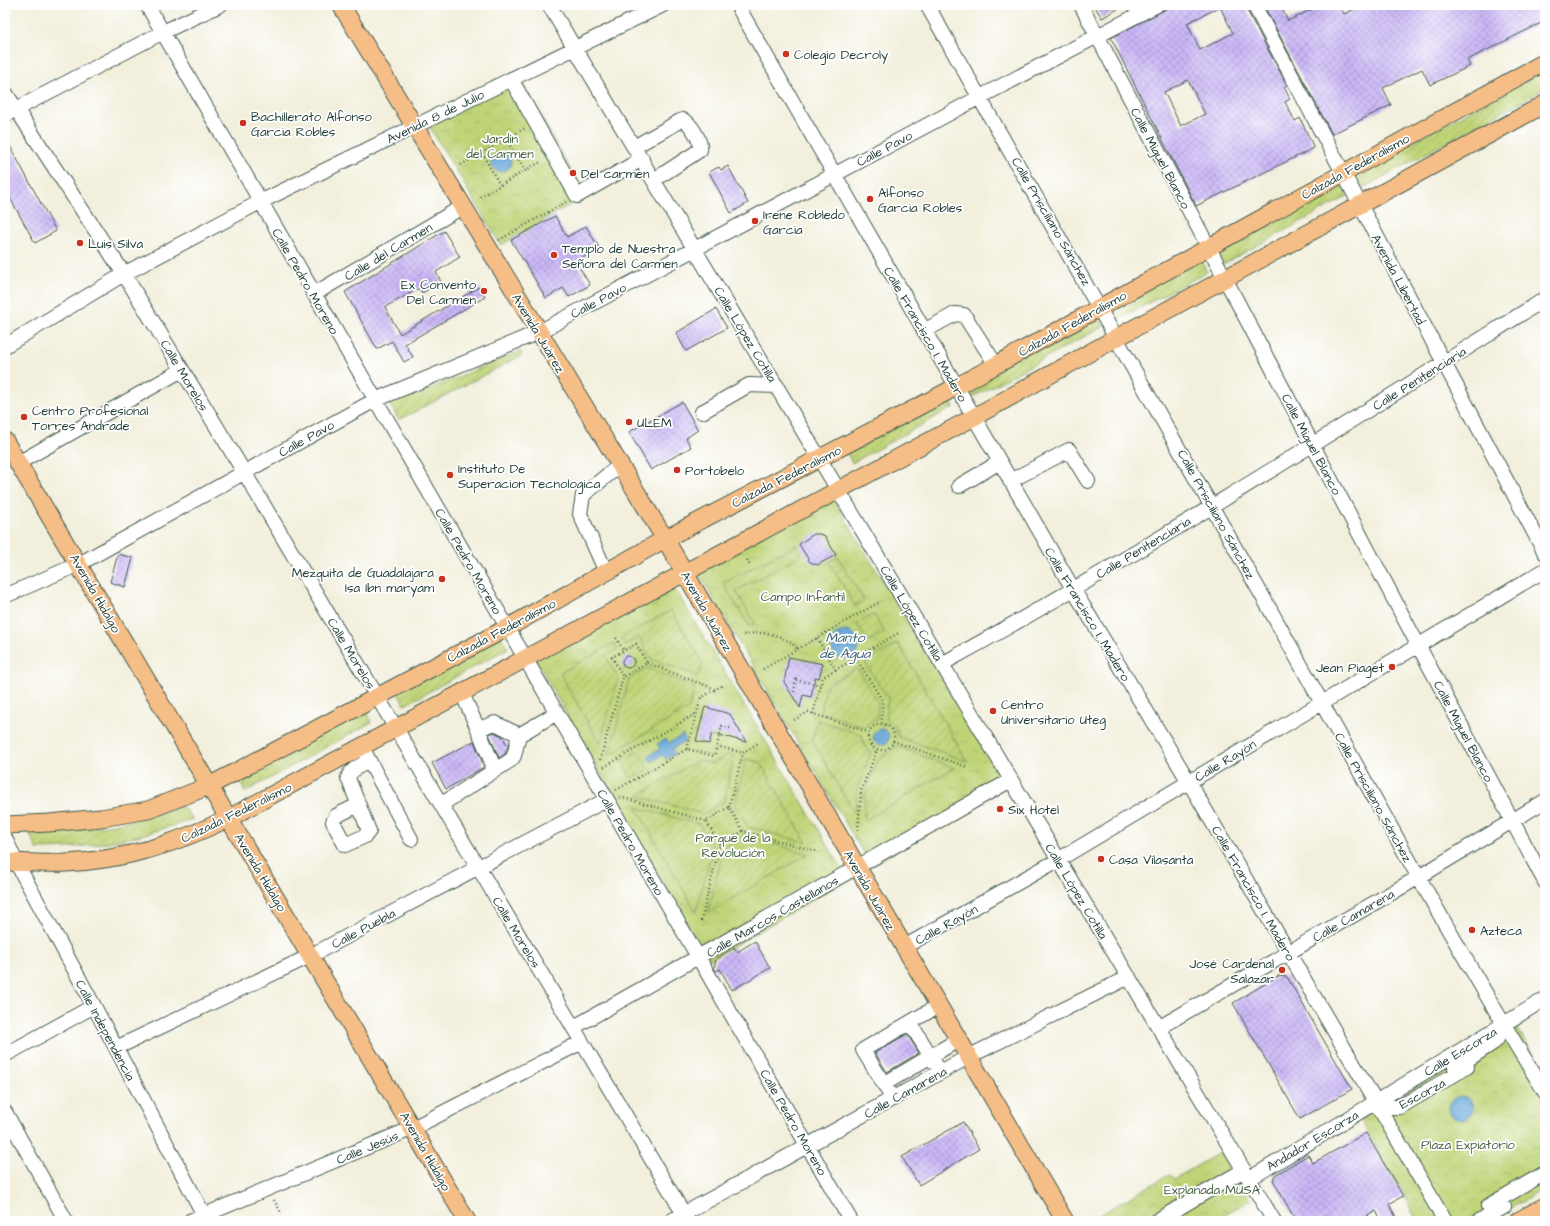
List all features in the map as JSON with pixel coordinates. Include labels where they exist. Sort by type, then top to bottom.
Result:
[{"type":"main road","name":"Avenida Juárez","points":[[341,5],[462,207],[665,539],[1065,1221]]},
{"type":"main road","name":"Calzada Federalismo","points":[[5,825],[101,818],[148,810],[209,786],[508,628],[665,539],[956,387],[1545,62]]},
{"type":"main road","name":"Calzada Federalismo","points":[[10,862],[65,863],[114,858],[161,847],[194,835],[365,754],[397,728],[839,491],[1359,204],[1545,104]]},
{"type":"main road","name":"Avenida Hidalgo","points":[[5,441],[467,1221]]},
{"type":"main road","points":[[1518,1221],[1545,1206]]},
{"type":"street","name":"Calle Pedro Moreno","points":[[147,5],[556,713],[614,796],[698,957],[851,1221]]},
{"type":"street","points":[[10,112],[163,32],[220,5]]},
{"type":"street","name":"Calle López Cotilla","points":[[549,5],[1058,860],[1130,977],[1274,1221]]},
{"type":"street","name":"Avenida 8 de Julio","points":[[5,346],[124,274],[260,202],[663,5]]},
{"type":"street","name":"Calle Francisco I. Madero","points":[[737,5],[1072,589],[1189,782],[1445,1221]]},
{"type":"street","name":"Calle Prisciliano Sánchez","points":[[928,5],[1101,306],[1419,877],[1500,1027]]},
{"type":"street","name":"Calle Miguel Blanco","points":[[1082,5],[1208,248],[1545,882]]},
{"type":"street","name":"Calle Pavo","points":[[5,596],[78,564],[374,400],[538,332],[1097,35],[1157,5]]},
{"type":"street","name":"Avenida Libertad","points":[[1254,5],[1545,553]]},
{"type":"street","points":[[511,79],[577,196],[638,153],[659,132],[683,120],[688,123],[700,144],[700,150],[654,180]]},
{"type":"street","name":"Calle Morelos","points":[[5,92],[10,112],[124,274],[244,472],[686,1218]]},
{"type":"street","name":"Calle del Carmen","points":[[314,294],[462,207]]},
{"type":"street","name":"Calle Penitenciaria","points":[[942,664],[1313,446],[1545,299]]},
{"type":"street","points":[[924,331],[955,314],[964,315],[996,365]]},
{"type":"street","points":[[18,463],[182,370]]},
{"type":"street","points":[[702,412],[749,385],[777,386]]},
{"type":"street","points":[[1010,481],[1069,450],[1088,481]]},
{"type":"street","points":[[959,486],[1000,462]]},
{"type":"street","points":[[606,572],[580,514],[583,495],[620,465]]},
{"type":"street","name":"Calle Rayón","points":[[904,947],[1058,860],[1545,570]]},
{"type":"street","points":[[462,694],[495,770]]},
{"type":"street","points":[[442,804],[514,756],[519,735],[556,713]]},
{"type":"street","points":[[478,729],[495,723],[519,735]]},
{"type":"street","points":[[358,805],[348,778],[349,774],[365,754],[411,839]]},
{"type":"street","name":"Calle Marcos Castellanos","points":[[574,1027],[1011,780]]},
{"type":"street","name":"Calle Puebla","points":[[116,1048],[310,956],[614,796]]},
{"type":"street","name":"Calle Camarena","points":[[1160,1028],[1419,877],[1545,801]]},
{"type":"street","name":"Calle Independencia","points":[[5,838],[10,862],[94,1006],[205,1218]]},
{"type":"street","name":"Calle Camarena","points":[[671,1221],[686,1218],[808,1146],[968,1057],[1130,977]]},
{"type":"street","name":"Calle Escorza","points":[[1375,1102],[1545,999]]},
{"type":"street","points":[[5,1055],[94,1006]]},
{"type":"street","points":[[893,1098],[863,1050],[938,1006]]},
{"type":"street","points":[[910,1022],[941,1072]]},
{"type":"street","points":[[1500,1027],[1545,1092]]},
{"type":"street","name":"Escorza","points":[[1443,1076],[1493,1043],[1497,1039],[1500,1027]]},
{"type":"street","points":[[884,1084],[958,1040]]},
{"type":"street","name":"Calle Jesús","points":[[190,1221],[205,1218],[412,1128],[582,1042]]},
{"type":"street","name":"Escorza","points":[[1375,1102],[1392,1108],[1400,1107],[1467,1067]]},
{"type":"street","name":"Andador Escorza","points":[[1247,1174],[1375,1102]]},
{"type":"street","points":[[5,1112],[66,1221]]},
{"type":"street","points":[[1488,1206],[1545,1173]]},
{"type":"street","points":[[1156,1221],[1247,1174]]},
{"type":"street","points":[[1479,1221],[1520,1198]]},
{"type":"path","points":[[461,165],[535,122]]},
{"type":"path","points":[[506,139],[525,170]]},
{"type":"path","points":[[482,153],[500,185]]},
{"type":"path","points":[[480,197],[553,154]]},
{"type":"path","points":[[487,247],[577,196]]},
{"type":"path","points":[[747,560],[750,565]]},
{"type":"path","points":[[763,669],[881,601]]},
{"type":"path","points":[[744,636],[757,632],[772,634],[788,640],[798,649]]},
{"type":"path","points":[[813,714],[823,677],[900,632]]},
{"type":"path","points":[[616,638],[624,651]]},
{"type":"path","points":[[817,638],[836,670]]},
{"type":"path","points":[[600,762],[623,677],[612,657],[636,644],[647,663],[716,690]]},
{"type":"path","points":[[856,658],[882,700],[882,723]]},
{"type":"path","points":[[623,677],[647,663]]},
{"type":"path","points":[[794,692],[796,680],[821,685]]},
{"type":"path","points":[[614,796],[686,749],[701,698],[723,685]]},
{"type":"path","points":[[794,720],[808,712],[868,732]]},
{"type":"path","points":[[603,768],[697,713]]},
{"type":"path","points":[[882,723],[886,724],[893,730],[893,741],[886,749],[877,750],[870,745],[867,736],[868,732],[874,725],[882,723]]},
{"type":"path","points":[[686,749],[714,756],[722,726],[733,728]]},
{"type":"path","points":[[893,741],[967,767]]},
{"type":"path","points":[[758,743],[743,753],[729,807],[743,831],[819,852]]},
{"type":"path","points":[[717,746],[743,753]]},
{"type":"path","points":[[858,830],[861,791],[877,750]]},
{"type":"path","points":[[614,796],[706,820],[729,807]]},
{"type":"path","points":[[701,921],[720,845],[706,820]]},
{"type":"path","points":[[720,845],[743,831]]},
{"type":"green space","points":[[1545,70],[1545,89],[1359,190],[1351,175]]},
{"type":"green space","name":"Jardín del Carmen","points":[[520,78],[585,196],[501,245],[428,124]]},
{"type":"green space","points":[[1340,181],[1348,196],[1220,266],[1212,251]]},
{"type":"green space","points":[[1200,258],[1207,272],[1115,321],[1108,307]]},
{"type":"green space","points":[[1096,313],[1104,326],[969,399],[962,386]]},
{"type":"green space","points":[[520,351],[522,355],[399,420],[386,399],[401,392],[411,397]]},
{"type":"green space","points":[[947,394],[954,407],[852,463],[845,449]]},
{"type":"green space","name":"Campo Infantil","points":[[832,497],[1007,786],[871,866],[697,571]]},
{"type":"green space","points":[[796,545],[801,555],[736,591],[755,623],[749,626],[723,583]]},
{"type":"green space","points":[[838,557],[864,601],[855,606],[829,562]]},
{"type":"green space","name":"Parque de la Revolución","points":[[672,584],[848,879],[708,961],[535,659]]},
{"type":"green space","points":[[671,610],[703,663],[698,676],[651,659],[639,637],[625,645],[621,638]]},
{"type":"green space","points":[[874,614],[884,632],[868,642],[857,624]]},
{"type":"green space","points":[[500,635],[508,648],[405,705],[397,692]]},
{"type":"green space","points":[[614,643],[618,649],[606,656],[618,678],[600,744],[560,673]]},
{"type":"green space","points":[[898,643],[967,761],[899,737],[896,727],[886,720],[888,698],[865,663]]},
{"type":"green space","points":[[647,668],[695,687],[689,708],[609,755],[629,679]]},
{"type":"green space","points":[[857,668],[878,703],[877,719],[872,720],[865,727],[820,712],[827,685]]},
{"type":"green space","points":[[365,708],[372,722],[245,792],[238,778]]},
{"type":"green space","points":[[818,720],[862,735],[864,745],[871,753],[857,789],[855,814],[812,740]]},
{"type":"green space","points":[[897,746],[954,768],[864,821],[865,793],[880,756],[888,754]]},
{"type":"green space","points":[[638,751],[648,769],[631,778],[621,760]]},
{"type":"green space","points":[[727,755],[734,756],[724,802],[703,814],[638,796],[698,760],[712,764]]},
{"type":"green space","points":[[746,759],[760,762],[807,843],[748,827],[735,805]]},
{"type":"green space","points":[[182,806],[193,819],[116,841],[77,847],[37,849],[28,831],[68,830],[125,822]]},
{"type":"green space","points":[[636,807],[699,824],[713,848],[696,912]]},
{"type":"green space","points":[[744,835],[808,854],[708,913],[724,847]]},
{"type":"green space","name":"Plaza Expiatorio","points":[[1515,1024],[1545,1075],[1545,1188],[1489,1221],[1419,1221],[1360,1119]]},
{"type":"green space","name":"Explanada MUSA","points":[[1223,1151],[1251,1200],[1212,1221],[1089,1221],[1170,1174],[1174,1179]]},
{"type":"water","points":[[501,152],[508,155],[511,162],[508,169],[501,172],[494,169],[491,162],[494,155]]},
{"type":"water","name":"Manto de Agua","points":[[845,631],[855,635],[859,645],[855,655],[845,659],[835,655],[831,645],[835,635]]},
{"type":"water","points":[[881,729],[888,734],[889,737],[884,744],[881,745],[874,740],[873,737],[878,730]]},
{"type":"water","points":[[683,735],[686,741],[672,749],[675,754],[666,759],[663,755],[651,762],[648,756],[660,749],[657,744],[666,739],[669,743]]},
{"type":"water","points":[[1461,1096],[1466,1097],[1472,1103],[1472,1113],[1466,1119],[1461,1120],[1456,1119],[1450,1113],[1449,1108],[1450,1103],[1456,1097]]},
{"type":"building","points":[[1094,5],[1125,5],[1102,18]]},
{"type":"building","points":[[1174,5],[1244,5],[1287,85],[1284,87],[1290,99],[1285,102],[1295,121],[1300,118],[1314,148],[1196,206],[1111,38]],"holes":[[[1220,7],[1233,33],[1200,50],[1187,23]],[[1188,80],[1205,114],[1181,126],[1164,92]]]},
{"type":"building","points":[[1272,5],[1280,5],[1288,21],[1321,5],[1339,5],[1344,14],[1363,5],[1545,5],[1545,21],[1467,60],[1470,66],[1430,85],[1422,69],[1383,88],[1391,105],[1332,134],[1265,8]]},
{"type":"building","points":[[5,137],[56,231],[35,243],[5,189]]},
{"type":"building","points":[[728,166],[748,203],[731,213],[709,172],[719,167],[721,170]]},
{"type":"building","name":"Templo de Nuestra Señora del Carmen","points":[[555,216],[567,237],[586,226],[599,248],[576,262],[590,285],[569,297],[563,288],[546,298],[511,240]]},
{"type":"building","points":[[444,231],[460,257],[436,272],[441,282],[422,293],[420,288],[385,307],[400,334],[479,287],[485,297],[405,344],[413,357],[404,362],[392,341],[377,349],[345,292]]},
{"type":"building","points":[[716,309],[727,328],[686,351],[676,333]]},
{"type":"building","points":[[682,402],[698,430],[686,438],[691,447],[651,470],[629,432]]},
{"type":"building","points":[[814,534],[825,536],[836,555],[817,565],[810,562],[799,544]]},
{"type":"building","points":[[118,554],[133,558],[125,587],[110,582]]},
{"type":"building","points":[[628,656],[632,658],[634,662],[632,666],[628,668],[624,666],[622,662],[624,658]]},
{"type":"building","points":[[789,657],[823,664],[819,678],[815,677],[811,697],[803,695],[800,708],[784,682]]},
{"type":"building","points":[[705,707],[730,714],[746,742],[712,733],[709,744],[696,741]]},
{"type":"building","points":[[494,732],[502,736],[508,746],[505,754],[499,758],[489,734]]},
{"type":"building","points":[[474,741],[484,767],[446,789],[432,763]]},
{"type":"building","points":[[755,941],[770,968],[732,990],[720,969],[716,971],[714,968],[716,959],[734,947],[737,952]]},
{"type":"building","points":[[1278,976],[1287,977],[1352,1089],[1300,1119],[1233,1003]]},
{"type":"building","points":[[907,1034],[919,1053],[887,1072],[875,1053]]},
{"type":"building","points":[[963,1122],[979,1149],[919,1185],[902,1157]]},
{"type":"building","points":[[1366,1133],[1403,1196],[1389,1204],[1398,1221],[1381,1221],[1376,1211],[1359,1221],[1296,1221],[1273,1180],[1275,1175],[1308,1155],[1313,1163]]},
{"type":"place","name":"Colegio Decroly","points":[[786,54]]},
{"type":"place","name":"Bachillerato Alfonso Garcia Robles","points":[[243,123]]},
{"type":"place","name":"Del carmen","points":[[573,173]]},
{"type":"place","name":"Alfonso Garcia Robles","points":[[870,199]]},
{"type":"place","name":"Irene Robledo Garcia","points":[[755,221]]},
{"type":"place","name":"Luis Silva","points":[[80,243]]},
{"type":"place","name":"Templo de Nuestra Señora del Carmen","points":[[554,255]]},
{"type":"place","name":"Ex Convento Del Carmen","points":[[484,291]]},
{"type":"place","name":"Centro Profesional Torres Andrade","points":[[24,417]]},
{"type":"place","name":"ULEM","points":[[629,422]]},
{"type":"place","name":"Portobelo","points":[[677,470]]},
{"type":"place","name":"Instituto De Superacion Tecnologica","points":[[450,475]]},
{"type":"place","name":"Mezquita de Guadalajara Isa Ibn maryam","points":[[442,579]]},
{"type":"place","name":"Jean Piaget","points":[[1392,667]]},
{"type":"place","name":"Centro Universitario Uteg","points":[[993,711]]},
{"type":"place","name":"Six Hotel","points":[[1000,809]]},
{"type":"place","name":"Casa Vilasanta","points":[[1101,859]]},
{"type":"place","name":"Azteca","points":[[1472,930]]},
{"type":"place","name":"José Cardenal Salazar","points":[[1282,970]]}]
